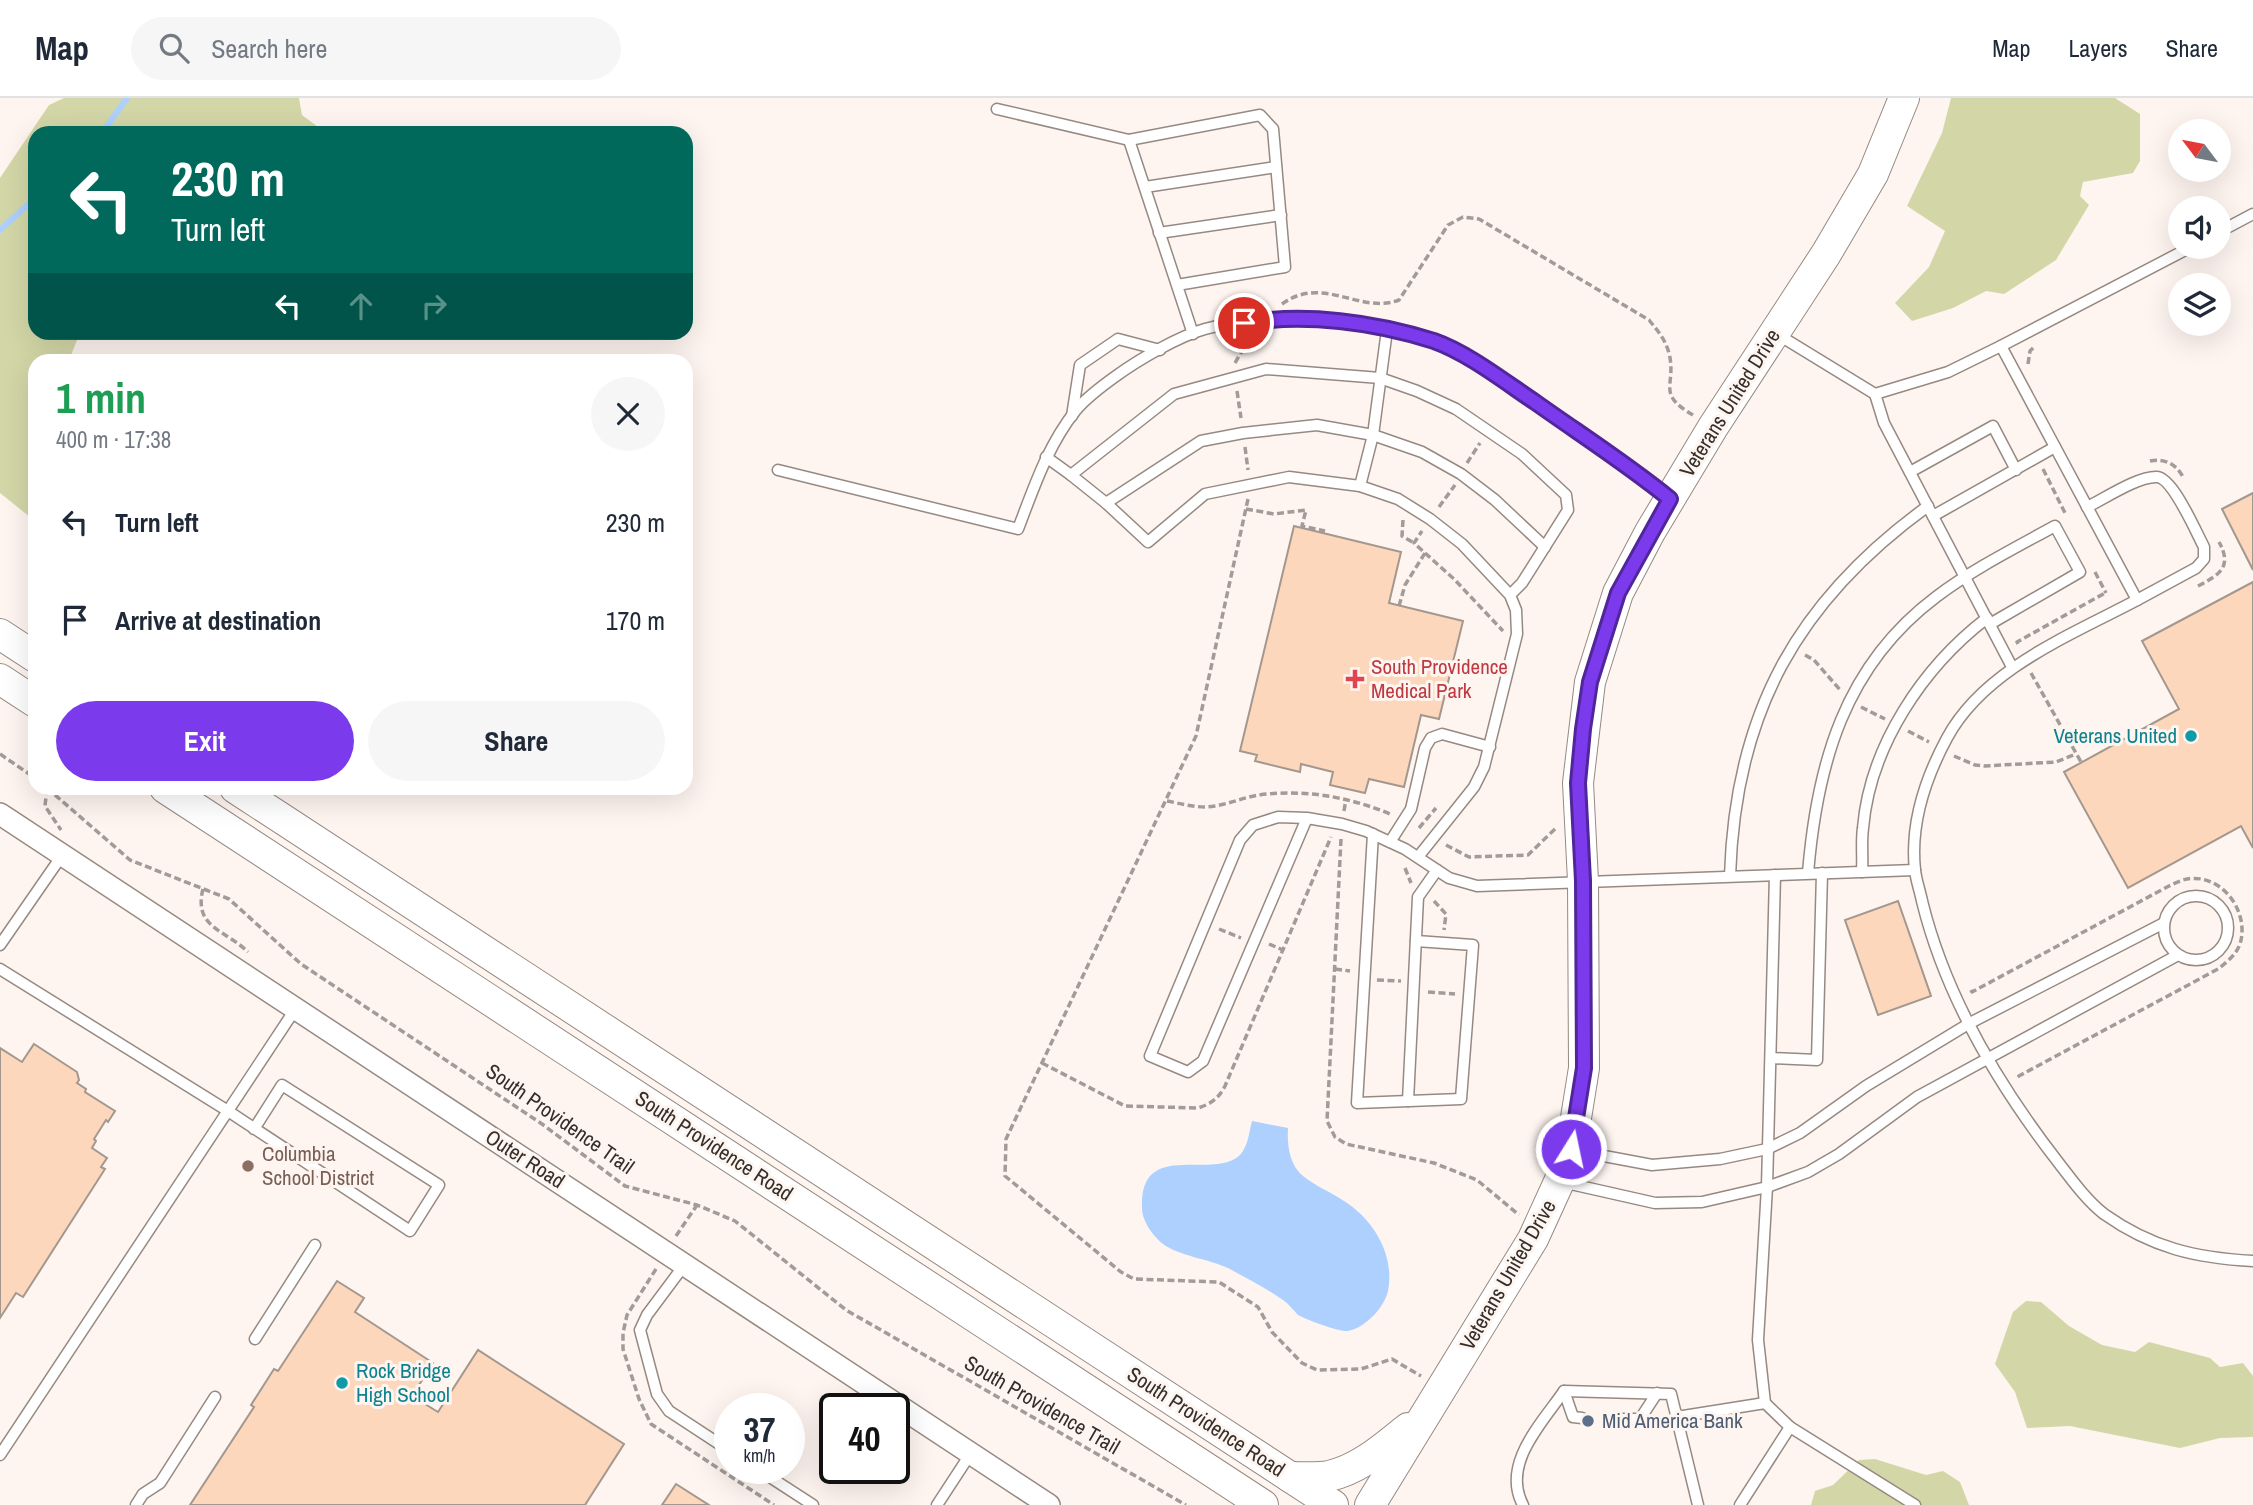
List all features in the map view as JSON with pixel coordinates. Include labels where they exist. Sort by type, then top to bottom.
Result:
[{"type":"main road","name":"Veterans United Drive","points":[[1370,1505],[1538,1229],[1571,1149],[1584,1068],[1583,881],[1578,783],[1590,682],[1618,593],[1713,427],[1826,254],[1873,174],[1904,98]]},
{"type":"main road","points":[[0,634],[28,652]]},
{"type":"main road","points":[[0,680],[28,698]]},
{"type":"main road","name":"South Providence Road","points":[[176,795],[1263,1505]]},
{"type":"main road","name":"South Providence Road","points":[[246,795],[1332,1505]]},
{"type":"main road","points":[[1290,1477],[1326,1476],[1345,1471],[1367,1460],[1424,1415]]},
{"type":"main road","points":[[1223,1479],[1248,1505]]},
{"type":"street","name":"Outer Road","points":[[0,814],[63,843],[296,1008],[1049,1505]]},
{"type":"lane","points":[[997,110],[1129,140],[1260,115],[1273,129],[1285,267],[1177,285]]},
{"type":"lane","points":[[1129,140],[1193,334]]},
{"type":"lane","points":[[1145,187],[1276,167]]},
{"type":"lane","points":[[1159,233],[1280,215]]},
{"type":"lane","points":[[2231,226],[2250,216],[2253,229]]},
{"type":"lane","points":[[1875,394],[1948,372],[2168,259]]},
{"type":"lane","points":[[778,470],[1018,529],[1045,457],[1071,417],[1105,384],[1137,360],[1204,329],[1264,320],[1325,319],[1436,342],[1478,364],[1670,499]]},
{"type":"lane","points":[[1360,486],[1373,435],[1387,330]]},
{"type":"lane","points":[[1774,333],[1875,394],[1884,423],[2012,667]]},
{"type":"lane","points":[[1071,417],[1080,365],[1118,339],[1160,350]]},
{"type":"lane","points":[[2001,346],[2137,600]]},
{"type":"lane","points":[[1070,475],[1174,394],[1266,369],[1380,378],[1456,409],[1521,454],[1566,495],[1568,510],[1522,583],[1510,595]]},
{"type":"lane","points":[[1106,503],[1201,441],[1243,433],[1317,425],[1373,435],[1422,452],[1461,474],[1545,547]]},
{"type":"lane","points":[[1910,472],[1993,426],[2016,470]]},
{"type":"lane","points":[[1730,876],[1731,837],[1737,794],[1751,739],[1766,693],[1791,648],[1848,573],[1890,534],[2016,470],[2055,447]]},
{"type":"lane","points":[[1045,457],[1106,503],[1148,542],[1205,494],[1289,477],[1360,486],[1398,499],[1430,519],[1462,544],[1510,595],[1516,610],[1517,634],[1484,767],[1474,787],[1418,857]]},
{"type":"lane","points":[[2087,507],[2144,479],[2159,477],[2170,483],[2204,547],[2204,559],[2196,568],[2012,667],[1971,704],[1948,735],[1927,778],[1916,826],[1915,870],[1928,923],[1943,965],[1970,1023],[1989,1059],[2042,1141],[2081,1192],[2103,1213],[2169,1249],[2208,1258],[2253,1261]]},
{"type":"lane","points":[[1808,873],[1818,791],[1830,746],[1850,701],[1873,662],[1904,625],[1934,598],[1965,577],[2055,526],[2080,572],[1965,635],[1910,698],[1870,788],[1863,828],[1863,872]]},
{"type":"lane","points":[[1390,842],[1411,809],[1425,748],[1431,738],[1442,734],[1490,747]]},
{"type":"lane","points":[[1307,818],[1203,1061],[1188,1072],[1150,1056],[1240,840],[1253,825],[1278,817],[1307,818],[1342,824],[1373,834],[1418,857],[1449,878],[1478,886],[1915,870]]},
{"type":"lane","points":[[1373,834],[1357,1103],[1461,1099],[1473,945],[1416,941]]},
{"type":"lane","points":[[0,945],[63,843]]},
{"type":"lane","points":[[1408,1101],[1418,897],[1437,870]]},
{"type":"lane","points":[[1772,1058],[1817,1060],[1822,873]]},
{"type":"lane","points":[[1775,874],[1772,1058],[1758,1340],[1765,1403],[1790,1427],[1915,1505]]},
{"type":"lane","points":[[2206,897],[2215,902],[2223,910],[2228,931],[2219,951],[2199,960],[2178,955],[2166,941],[2164,923],[2168,912],[2184,898],[2206,897]]},
{"type":"lane","points":[[1571,1149],[1652,1165],[1720,1159],[1767,1149],[1800,1133],[1866,1086],[1970,1023],[2164,923]]},
{"type":"lane","points":[[1559,1182],[1655,1202],[1702,1202],[1767,1187],[1808,1172],[1839,1154],[1917,1097],[2178,955]]},
{"type":"lane","points":[[0,969],[228,1111],[254,1129],[410,1230],[439,1185],[282,1085],[254,1129]]},
{"type":"lane","points":[[0,1455],[296,1008]]},
{"type":"lane","points":[[255,1339],[315,1245]]},
{"type":"lane","points":[[685,1264],[647,1315],[640,1330],[657,1394],[669,1411],[714,1441]]},
{"type":"lane","points":[[1564,1391],[1671,1394],[1698,1505]]},
{"type":"lane","points":[[1564,1391],[1573,1417],[1582,1418]]},
{"type":"lane","points":[[1523,1505],[1517,1493],[1517,1472],[1525,1447],[1564,1391]]},
{"type":"lane","points":[[1620,1419],[1640,1419],[1657,1393]]},
{"type":"lane","points":[[136,1505],[143,1494],[160,1483],[215,1397]]},
{"type":"lane","points":[[1677,1417],[1765,1403]]},
{"type":"lane","points":[[1740,1505],[1790,1427]]},
{"type":"lane","points":[[937,1505],[971,1453]]},
{"type":"lane","points":[[781,1484],[813,1505]]},
{"type":"path","points":[[1441,1388],[1392,1359],[1361,1368],[1317,1370],[1302,1363],[1272,1332],[1258,1307],[1219,1283],[1134,1279],[1121,1272],[1005,1176],[1006,1139],[1196,736],[1249,485],[1233,371],[1236,360],[1264,320],[1289,298],[1308,293],[1325,292],[1388,304],[1399,300],[1448,225],[1463,218],[1479,219],[1649,320],[1663,337],[1670,356],[1669,392],[1676,405],[1713,427]]},
{"type":"path","points":[[2193,261],[2197,259]]},
{"type":"path","points":[[2028,367],[2030,351],[2037,345]]},
{"type":"path","points":[[2143,463],[2159,459],[2168,461],[2179,470],[2186,481]]},
{"type":"path","points":[[1246,509],[1274,514],[1306,510],[1302,526],[1325,531]]},
{"type":"path","points":[[1393,513],[1403,518],[1402,536],[1414,543]]},
{"type":"path","points":[[2194,588],[2219,575],[2225,564],[2224,550],[2217,539]]},
{"type":"path","points":[[1425,553],[1454,579],[1503,632]]},
{"type":"path","points":[[2025,660],[2017,642],[2105,593]]},
{"type":"path","points":[[1791,648],[1814,660],[1850,701],[1942,748]]},
{"type":"path","points":[[2021,679],[2037,669]]},
{"type":"path","points":[[2031,673],[2081,762]]},
{"type":"path","points":[[1958,748],[1953,756],[1984,766],[2056,762],[2076,754]]},
{"type":"path","points":[[0,754],[28,773]]},
{"type":"path","points":[[46,795],[45,806],[63,843]]},
{"type":"path","name":"South Providence Trail","points":[[55,795],[130,860],[229,899],[301,964],[542,1124],[625,1186],[696,1205],[735,1221],[846,1310],[1186,1505]]},
{"type":"path","points":[[1419,828],[1443,800]]},
{"type":"path","points":[[1342,824],[1327,1121],[1335,1137],[1346,1144],[1434,1163],[1477,1180],[1538,1229]]},
{"type":"path","points":[[1341,839],[1372,850],[1406,869],[1411,883],[1446,914],[1443,943]]},
{"type":"path","points":[[1966,981],[1972,992],[2188,878],[2211,881],[2227,892],[2238,908],[2243,928],[2239,945],[2225,963],[2017,1076],[2022,1085]]},
{"type":"path","points":[[696,1205],[627,1315],[622,1333],[623,1349],[639,1399],[651,1424],[774,1505]]},
{"type":"green space","points":[[64,98],[299,98],[302,115],[317,126],[35,126],[49,105]]},
{"type":"green space","points":[[1951,98],[2115,98],[2140,114],[2140,161],[2133,173],[2083,182],[2080,196],[2089,205],[2056,260],[2004,294],[1986,291],[1953,308],[1912,321],[1895,303],[1929,267],[1945,231],[1907,206],[1942,133]]},
{"type":"green space","points":[[28,136],[28,340],[77,340],[71,354],[28,354],[28,515],[0,493],[0,178]]},
{"type":"green space","points":[[2026,1301],[2041,1302],[2069,1326],[2102,1345],[2135,1352],[2149,1342],[2210,1358],[2220,1367],[2243,1363],[2253,1376],[2253,1437],[2220,1438],[2180,1448],[2070,1426],[2027,1428],[2015,1392],[1995,1364],[2013,1312]]},
{"type":"green space","points":[[1875,1459],[1926,1475],[1943,1471],[1960,1482],[1969,1505],[1811,1505],[1815,1491],[1833,1485],[1859,1460]]},
{"type":"water","points":[[1252,1121],[1288,1128],[1290,1154],[1298,1171],[1355,1209],[1365,1218],[1380,1240],[1388,1264],[1388,1291],[1376,1313],[1358,1328],[1344,1331],[1302,1317],[1287,1303],[1228,1268],[1163,1244],[1146,1223],[1142,1213],[1144,1187],[1152,1174],[1165,1167],[1228,1162],[1243,1151]]},
{"type":"building","points":[[2253,493],[2253,570],[2222,509]]},
{"type":"building","points":[[1294,526],[1401,552],[1389,603],[1463,621],[1439,719],[1421,715],[1404,787],[1369,779],[1365,793],[1330,785],[1333,772],[1301,764],[1300,772],[1255,761],[1257,755],[1240,751]]},
{"type":"building","name":"Veterans United","points":[[2253,582],[2253,848],[2241,826],[2128,888],[2064,772],[2179,709],[2142,641]]},
{"type":"building","points":[[1898,901],[1931,996],[1878,1015],[1845,920]]},
{"type":"building","points":[[34,1044],[77,1072],[77,1083],[86,1089],[85,1092],[115,1111],[94,1139],[96,1141],[92,1148],[107,1158],[101,1167],[105,1169],[23,1297],[16,1293],[0,1318],[0,1048],[22,1062]]},
{"type":"building","name":"Rock Bridge High School","points":[[337,1281],[364,1298],[355,1312],[433,1363],[412,1396],[438,1412],[478,1350],[624,1444],[585,1505],[190,1505],[254,1407],[251,1405],[274,1369],[278,1371]]},
{"type":"building","points":[[676,1484],[709,1505],[662,1505]]},
{"type":"waterway","points":[[107,126],[127,98]]},
{"type":"waterway","points":[[0,230],[28,204]]},
{"type":"place","name":"South Providence Medical Park","points":[[1355,679]]},
{"type":"place","name":"Veterans United","points":[[2191,736]]},
{"type":"place","name":"Columbia School District","points":[[248,1166]]},
{"type":"place","name":"Rock Bridge High School","points":[[342,1383]]},
{"type":"place","name":"Mid America Bank","points":[[1588,1421]]},
{"type":"route","points":[[1244,323],[1325,319],[1436,342],[1478,364],[1651,483],[1670,499],[1618,593],[1590,682],[1578,783],[1583,881],[1584,1068],[1571,1149]]}]
